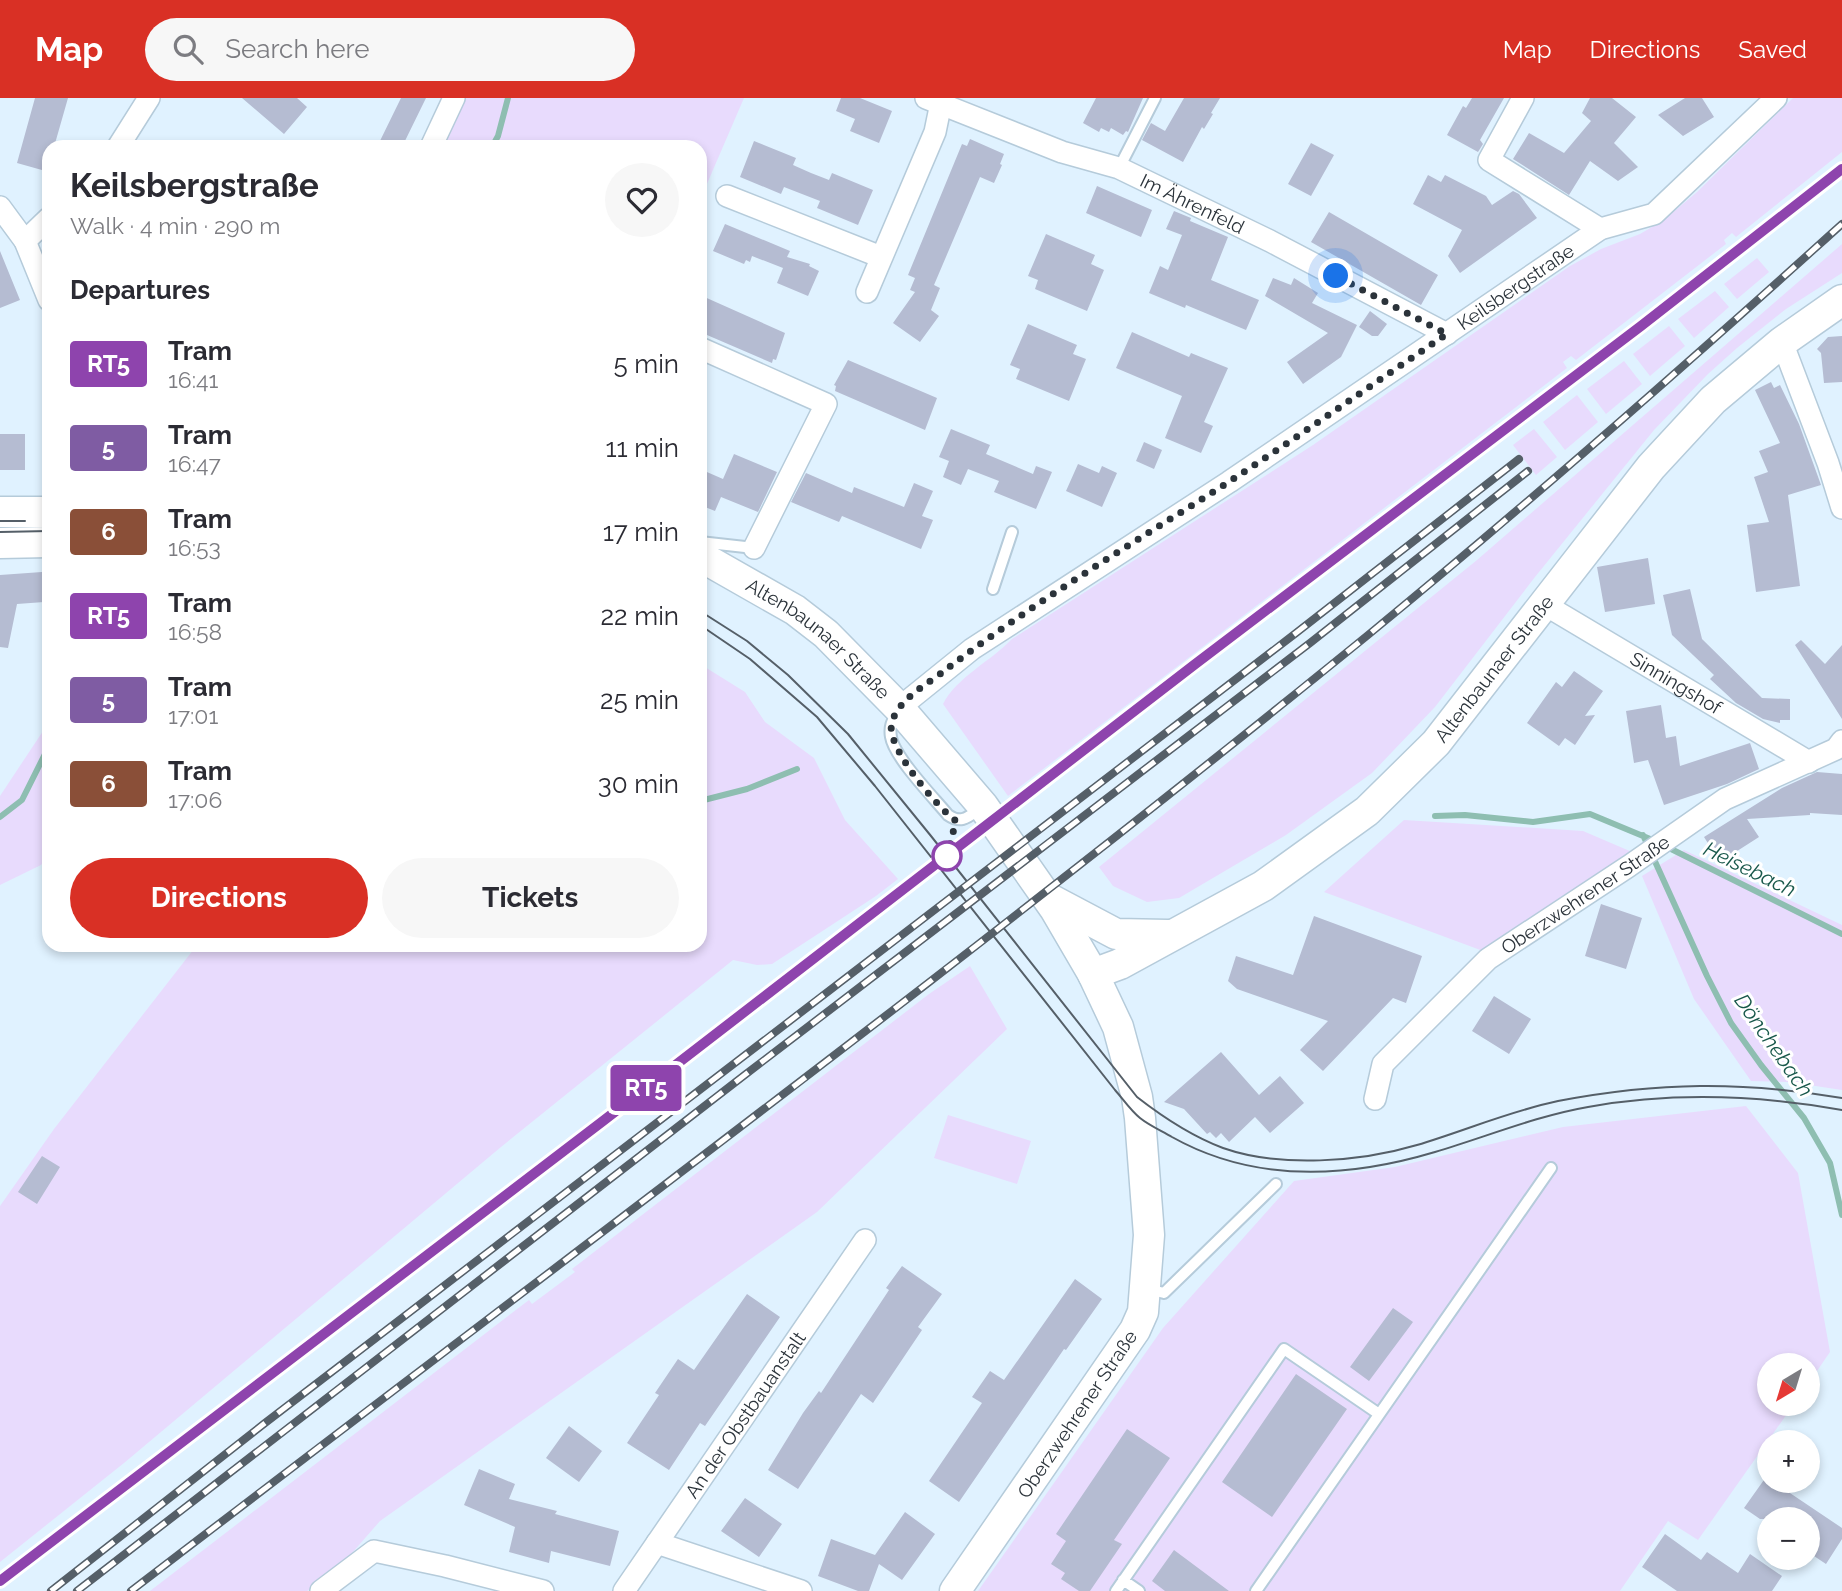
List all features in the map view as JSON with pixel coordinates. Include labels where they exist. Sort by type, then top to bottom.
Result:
[{"type":"main road","name":"Altenbaunaer Straße","points":[[1093,974],[1119,964],[1263,886],[1367,811],[1436,743],[1542,603],[1651,467],[1713,400],[1782,342],[1842,300]]},
{"type":"main road","points":[[0,512],[42,512]]},
{"type":"main road","points":[[0,543],[42,542]]},
{"type":"main road","name":"Altenbaunaer Straße","points":[[707,560],[796,610],[826,634],[899,708],[983,806],[1047,898],[1093,974],[1112,1013]]},
{"type":"main road","points":[[1047,898],[1116,934],[1171,935]]},
{"type":"main road","name":"Oberzwehrener Straße","points":[[957,1590],[1135,1330],[1143,1311],[1149,1235],[1140,1118],[1137,1097],[1112,1013]]},
{"type":"street","points":[[122,140],[149,98]]},
{"type":"street","points":[[433,140],[454,98]]},
{"type":"street","points":[[1523,98],[1489,160],[1600,229]]},
{"type":"street","name":"Keilsbergstraße","points":[[899,708],[972,649],[1229,482],[1600,229],[1654,214],[1776,98]]},
{"type":"street","points":[[867,292],[935,132],[936,100]]},
{"type":"street","name":"Im Ährenfeld","points":[[936,100],[1062,152],[1119,169],[1270,242],[1447,334]]},
{"type":"street","points":[[727,195],[881,257]]},
{"type":"street","points":[[0,207],[25,241],[42,283]]},
{"type":"street","points":[[25,241],[42,225]]},
{"type":"street","points":[[1782,342],[1828,463],[1842,508]]},
{"type":"street","name":"Altenbaunaer Straße","points":[[707,351],[826,404],[754,548]]},
{"type":"street","name":"Sinningshof","points":[[1542,603],[1809,762]]},
{"type":"street","name":"Oberzwehrener Straße","points":[[1375,1099],[1383,1064],[1488,958],[1629,866],[1725,799],[1840,747]]},
{"type":"street","name":"An der Obstbauanstalt","points":[[624,1591],[865,1240]]},
{"type":"street","points":[[657,1543],[801,1591]]},
{"type":"street","points":[[321,1591],[374,1551],[543,1591]]},
{"type":"lane","points":[[1119,169],[1155,98]]},
{"type":"lane","points":[[993,589],[1012,532]]},
{"type":"lane","name":"Altenbaunaer Straße","points":[[707,543],[754,548]]},
{"type":"lane","points":[[1256,1591],[1551,1168]]},
{"type":"lane","points":[[1146,1288],[1164,1293],[1276,1184]]},
{"type":"lane","points":[[1116,1591],[1284,1349],[1380,1414]]},
{"type":"lane","points":[[1123,1580],[1139,1591]]},
{"type":"shaded area","points":[[465,98],[744,98],[707,184],[707,140],[445,140]]},
{"type":"shaded area","points":[[1793,98],[1842,98],[1842,152],[1736,237],[1732,233],[1724,240],[1726,244],[1576,360],[1571,356],[1563,362],[1567,368],[1008,796],[943,704],[965,677],[1012,639],[1313,445],[1570,266],[1664,220],[1697,192]]},
{"type":"shaded area","points":[[1842,244],[1842,273],[1786,309],[1737,348],[1654,430],[1535,577],[1435,707],[1372,773],[1286,835],[1179,898],[1147,902],[1113,886],[1099,867],[1477,560]]},
{"type":"shaded area","points":[[1757,258],[1769,272],[1737,299],[1724,284]]},
{"type":"shaded area","points":[[1715,291],[1729,307],[1694,338],[1678,319]]},
{"type":"shaded area","points":[[1669,326],[1685,346],[1650,376],[1633,354]]},
{"type":"shaded area","points":[[1624,361],[1642,384],[1606,414],[1587,389]]},
{"type":"shaded area","points":[[1577,395],[1598,422],[1565,450],[1543,422]]},
{"type":"shaded area","points":[[1534,429],[1557,457],[1536,475],[1513,445]]},
{"type":"shaded area","points":[[707,668],[745,692],[765,722],[814,758],[845,820],[898,879],[772,964],[757,965],[733,960],[501,1147],[124,1463],[0,1562],[0,1206],[54,1129],[192,952],[707,952]]},
{"type":"shaded area","points":[[42,733],[42,864],[0,885],[0,796]]},
{"type":"shaded area","points":[[1404,820],[1583,831],[1632,852],[1483,951],[1324,892]]},
{"type":"shaded area","points":[[1684,850],[1842,925],[1842,1090],[1789,1082],[1751,1081],[1694,999],[1642,876]]},
{"type":"shaded area","points":[[970,966],[1007,1029],[817,1212],[380,1521],[338,1569],[307,1591],[150,1591],[529,1300],[532,1304],[575,1272],[572,1269],[929,994]]},
{"type":"shaded area","points":[[1746,1106],[1798,1173],[1830,1352],[1820,1367],[1820,1353],[1757,1353],[1757,1416],[1786,1416],[1776,1430],[1757,1430],[1757,1456],[1698,1540],[1668,1521],[1620,1591],[978,1591],[1163,1328],[1294,1181],[1395,1167],[1563,1127]]},
{"type":"shaded area","points":[[948,1115],[1031,1141],[1017,1184],[934,1158]]},
{"type":"building","points":[[35,98],[68,98],[56,140],[42,140],[42,170],[17,163]]},
{"type":"building","points":[[242,98],[297,98],[307,107],[284,134]]},
{"type":"building","points":[[401,98],[426,98],[405,140],[380,140]]},
{"type":"building","points":[[841,98],[860,98],[892,111],[879,143],[850,131],[855,119],[836,111]]},
{"type":"building","points":[[1096,98],[1143,98],[1128,132],[1123,135],[1111,128],[1109,132],[1101,128],[1099,132],[1083,123]]},
{"type":"building","points":[[1184,98],[1220,98],[1183,162],[1142,140],[1151,123],[1165,131]]},
{"type":"building","points":[[1472,98],[1504,98],[1480,140],[1483,144],[1478,152],[1447,135],[1463,106],[1466,108]]},
{"type":"building","points":[[1590,98],[1612,98],[1636,117],[1614,143],[1638,167],[1618,181],[1590,161],[1569,195],[1513,159],[1529,133],[1564,153],[1591,121],[1582,113]]},
{"type":"building","points":[[1685,98],[1702,98],[1714,117],[1683,136],[1658,115]]},
{"type":"building","points":[[970,139],[1004,154],[1000,164],[1002,165],[994,183],[980,177],[934,285],[940,288],[931,310],[939,316],[920,342],[893,323],[915,292],[910,290],[915,278],[908,275],[962,144],[967,146]]},
{"type":"building","points":[[754,141],[796,158],[793,165],[811,173],[829,180],[832,173],[873,190],[858,225],[817,208],[820,201],[784,187],[781,194],[740,177]]},
{"type":"building","points":[[1311,143],[1334,155],[1311,196],[1288,184]]},
{"type":"building","points":[[1428,175],[1441,182],[1445,175],[1486,196],[1492,205],[1513,191],[1519,194],[1537,218],[1460,273],[1448,256],[1462,230],[1413,204]]},
{"type":"building","points":[[1097,186],[1152,210],[1141,237],[1086,213]]},
{"type":"building","points":[[1174,211],[1228,237],[1211,280],[1259,300],[1246,330],[1149,293],[1160,266],[1168,270],[1182,235],[1166,229]]},
{"type":"building","points":[[1329,212],[1438,275],[1421,305],[1311,242]]},
{"type":"building","points":[[725,224],[790,251],[787,257],[810,264],[809,266],[819,271],[808,296],[777,283],[783,268],[752,256],[750,262],[746,260],[744,264],[713,251]]},
{"type":"building","points":[[1046,234],[1095,255],[1091,264],[1104,270],[1087,311],[1035,289],[1038,280],[1028,276]]},
{"type":"building","points":[[0,251],[20,300],[0,308]]},
{"type":"building","points":[[1273,278],[1291,285],[1294,278],[1318,293],[1312,303],[1357,325],[1341,357],[1303,384],[1287,362],[1328,333],[1265,296]]},
{"type":"building","points":[[707,298],[785,333],[776,360],[773,359],[772,363],[707,335]]},
{"type":"building","points":[[1370,311],[1387,324],[1378,336],[1372,336],[1359,327]]},
{"type":"building","points":[[1028,324],[1077,345],[1073,354],[1086,359],[1069,401],[1016,379],[1020,369],[1010,365]]},
{"type":"building","points":[[1132,332],[1189,357],[1191,353],[1228,368],[1204,422],[1213,426],[1201,453],[1165,438],[1182,396],[1116,368]]},
{"type":"building","points":[[1842,336],[1842,382],[1824,383],[1821,353],[1817,349],[1828,337]]},
{"type":"building","points":[[848,360],[937,398],[925,430],[835,391],[834,385]]},
{"type":"building","points":[[1771,382],[1774,388],[1780,385],[1799,424],[1821,485],[1788,495],[1800,586],[1756,592],[1747,525],[1769,522],[1754,477],[1768,472],[1759,451],[1780,443],[1755,390]]},
{"type":"building","points":[[951,429],[990,445],[986,454],[1033,474],[1036,466],[1052,472],[1036,509],[994,492],[999,481],[968,469],[961,485],[943,477],[949,461],[939,457]]},
{"type":"building","points":[[0,434],[25,434],[25,470],[0,470]]},
{"type":"building","points":[[1144,442],[1162,450],[1154,469],[1136,461]]},
{"type":"building","points":[[734,454],[777,472],[758,512],[721,497],[715,511],[707,508],[707,472],[723,479]]},
{"type":"building","points":[[1078,464],[1099,473],[1102,466],[1117,473],[1102,507],[1066,491]]},
{"type":"building","points":[[806,473],[852,493],[854,487],[904,507],[914,483],[933,491],[922,516],[933,520],[921,549],[842,516],[839,522],[791,502]]},
{"type":"building","points":[[1648,558],[1655,604],[1605,612],[1597,567]]},
{"type":"building","points":[[42,572],[42,602],[17,604],[8,648],[0,647],[0,575]]},
{"type":"building","points":[[1690,589],[1702,639],[1762,698],[1790,699],[1790,720],[1780,720],[1780,723],[1763,719],[1736,703],[1710,679],[1714,675],[1672,635],[1663,595]]},
{"type":"building","points":[[1801,640],[1825,664],[1842,645],[1842,719],[1795,645]]},
{"type":"building","points":[[1574,671],[1603,691],[1585,716],[1595,715],[1575,745],[1565,738],[1559,746],[1527,723],[1556,682],[1562,687]]},
{"type":"building","points":[[1661,705],[1666,738],[1676,736],[1680,766],[1750,743],[1759,769],[1727,784],[1664,805],[1648,760],[1634,763],[1626,711]]},
{"type":"building","points":[[1817,772],[1842,774],[1842,815],[1810,813],[1747,819],[1759,837],[1720,862],[1704,837],[1782,788]]},
{"type":"building","points":[[1601,904],[1642,918],[1626,969],[1585,956]]},
{"type":"building","points":[[1314,916],[1422,956],[1406,1003],[1393,998],[1323,1071],[1300,1050],[1328,1021],[1237,989],[1228,981],[1236,956],[1293,975]]},
{"type":"building","points":[[1494,996],[1531,1019],[1509,1054],[1472,1031]]},
{"type":"building","points":[[1221,1052],[1259,1095],[1280,1076],[1304,1103],[1270,1133],[1255,1117],[1229,1142],[1221,1133],[1216,1138],[1210,1132],[1207,1134],[1184,1109],[1164,1102]]},
{"type":"building","points":[[42,1156],[60,1167],[37,1204],[18,1192]]},
{"type":"building","points":[[902,1266],[942,1294],[918,1327],[922,1330],[873,1403],[861,1394],[798,1489],[768,1470],[803,1413],[819,1391],[821,1393],[889,1290],[886,1288]]},
{"type":"building","points":[[1075,1279],[1102,1299],[1066,1350],[1064,1349],[959,1502],[929,1481],[982,1403],[972,1397],[990,1371],[1004,1380]]},
{"type":"building","points":[[747,1294],[780,1317],[705,1426],[700,1423],[669,1470],[627,1443],[659,1395],[655,1393],[678,1359],[694,1370]]},
{"type":"building","points":[[1393,1308],[1413,1322],[1369,1381],[1350,1367]]},
{"type":"building","points":[[1296,1374],[1347,1409],[1272,1517],[1222,1482]]},
{"type":"building","points":[[569,1426],[602,1451],[579,1482],[546,1458]]},
{"type":"building","points":[[1127,1429],[1170,1458],[1114,1540],[1122,1544],[1090,1591],[1079,1591],[1061,1579],[1065,1573],[1051,1564],[1066,1541],[1056,1534]]},
{"type":"building","points":[[479,1469],[515,1484],[509,1499],[619,1531],[610,1566],[551,1551],[549,1563],[509,1552],[515,1527],[464,1505]]},
{"type":"building","points":[[1757,1490],[1757,1493],[1790,1493],[1811,1507],[1757,1507],[1757,1517],[1744,1508]]},
{"type":"building","points":[[745,1498],[782,1524],[759,1557],[721,1531]]},
{"type":"building","points":[[905,1512],[935,1534],[902,1580],[879,1564],[869,1591],[858,1591],[818,1576],[831,1539],[875,1555]]},
{"type":"building","points":[[1820,1513],[1842,1528],[1842,1539],[1826,1564],[1820,1560]]},
{"type":"building","points":[[1665,1534],[1701,1560],[1707,1552],[1738,1573],[1750,1554],[1757,1559],[1757,1570],[1773,1570],[1782,1576],[1772,1591],[1677,1591],[1642,1567]]},
{"type":"building","points":[[1174,1550],[1229,1591],[1165,1591],[1152,1581]]},
{"type":"waterway","points":[[496,140],[508,98]]},
{"type":"waterway","points":[[0,817],[22,800],[42,760]]},
{"type":"waterway","points":[[707,799],[747,789],[797,769]]},
{"type":"waterway","points":[[1435,816],[1465,815],[1533,822],[1590,814],[1655,841]]},
{"type":"waterway","name":"Dönchebach","points":[[1643,835],[1731,1023],[1804,1118],[1830,1163],[1842,1215]]},
{"type":"waterway","name":"Heisebach","points":[[1665,846],[1842,934]]},
{"type":"tram line","name":"RT5","points":[[0,1581],[1194,665],[1641,326],[1842,169]]},
{"type":"tram line","points":[[0,521],[25,521]]},
{"type":"tram line","points":[[0,532],[42,531]]},
{"type":"tram line","points":[[707,615],[747,641],[788,675],[848,734],[1137,1097],[1178,1126],[1211,1143],[1245,1154],[1269,1158],[1346,1159],[1417,1145],[1540,1105],[1630,1090],[1735,1086],[1842,1098]]},
{"type":"tram line","points":[[707,630],[750,659],[817,717],[875,786],[1133,1112],[1152,1126],[1203,1152],[1268,1169],[1335,1171],[1402,1161],[1549,1116],[1620,1102],[1715,1097],[1779,1101],[1842,1110]]},
{"type":"railway","points":[[0,1581],[1194,665],[1622,341],[1842,169]]},
{"type":"railway","points":[[131,1591],[753,1118],[1216,758],[1489,534],[1842,224]]},
{"type":"railway","points":[[51,1591],[265,1423],[1519,459]]},
{"type":"railway","points":[[77,1591],[1310,643],[1528,471]]},
{"type":"route","points":[[947,856],[956,821],[930,794],[891,740],[891,724],[899,708],[972,649],[1229,482],[1447,334],[1336,276]]}]
